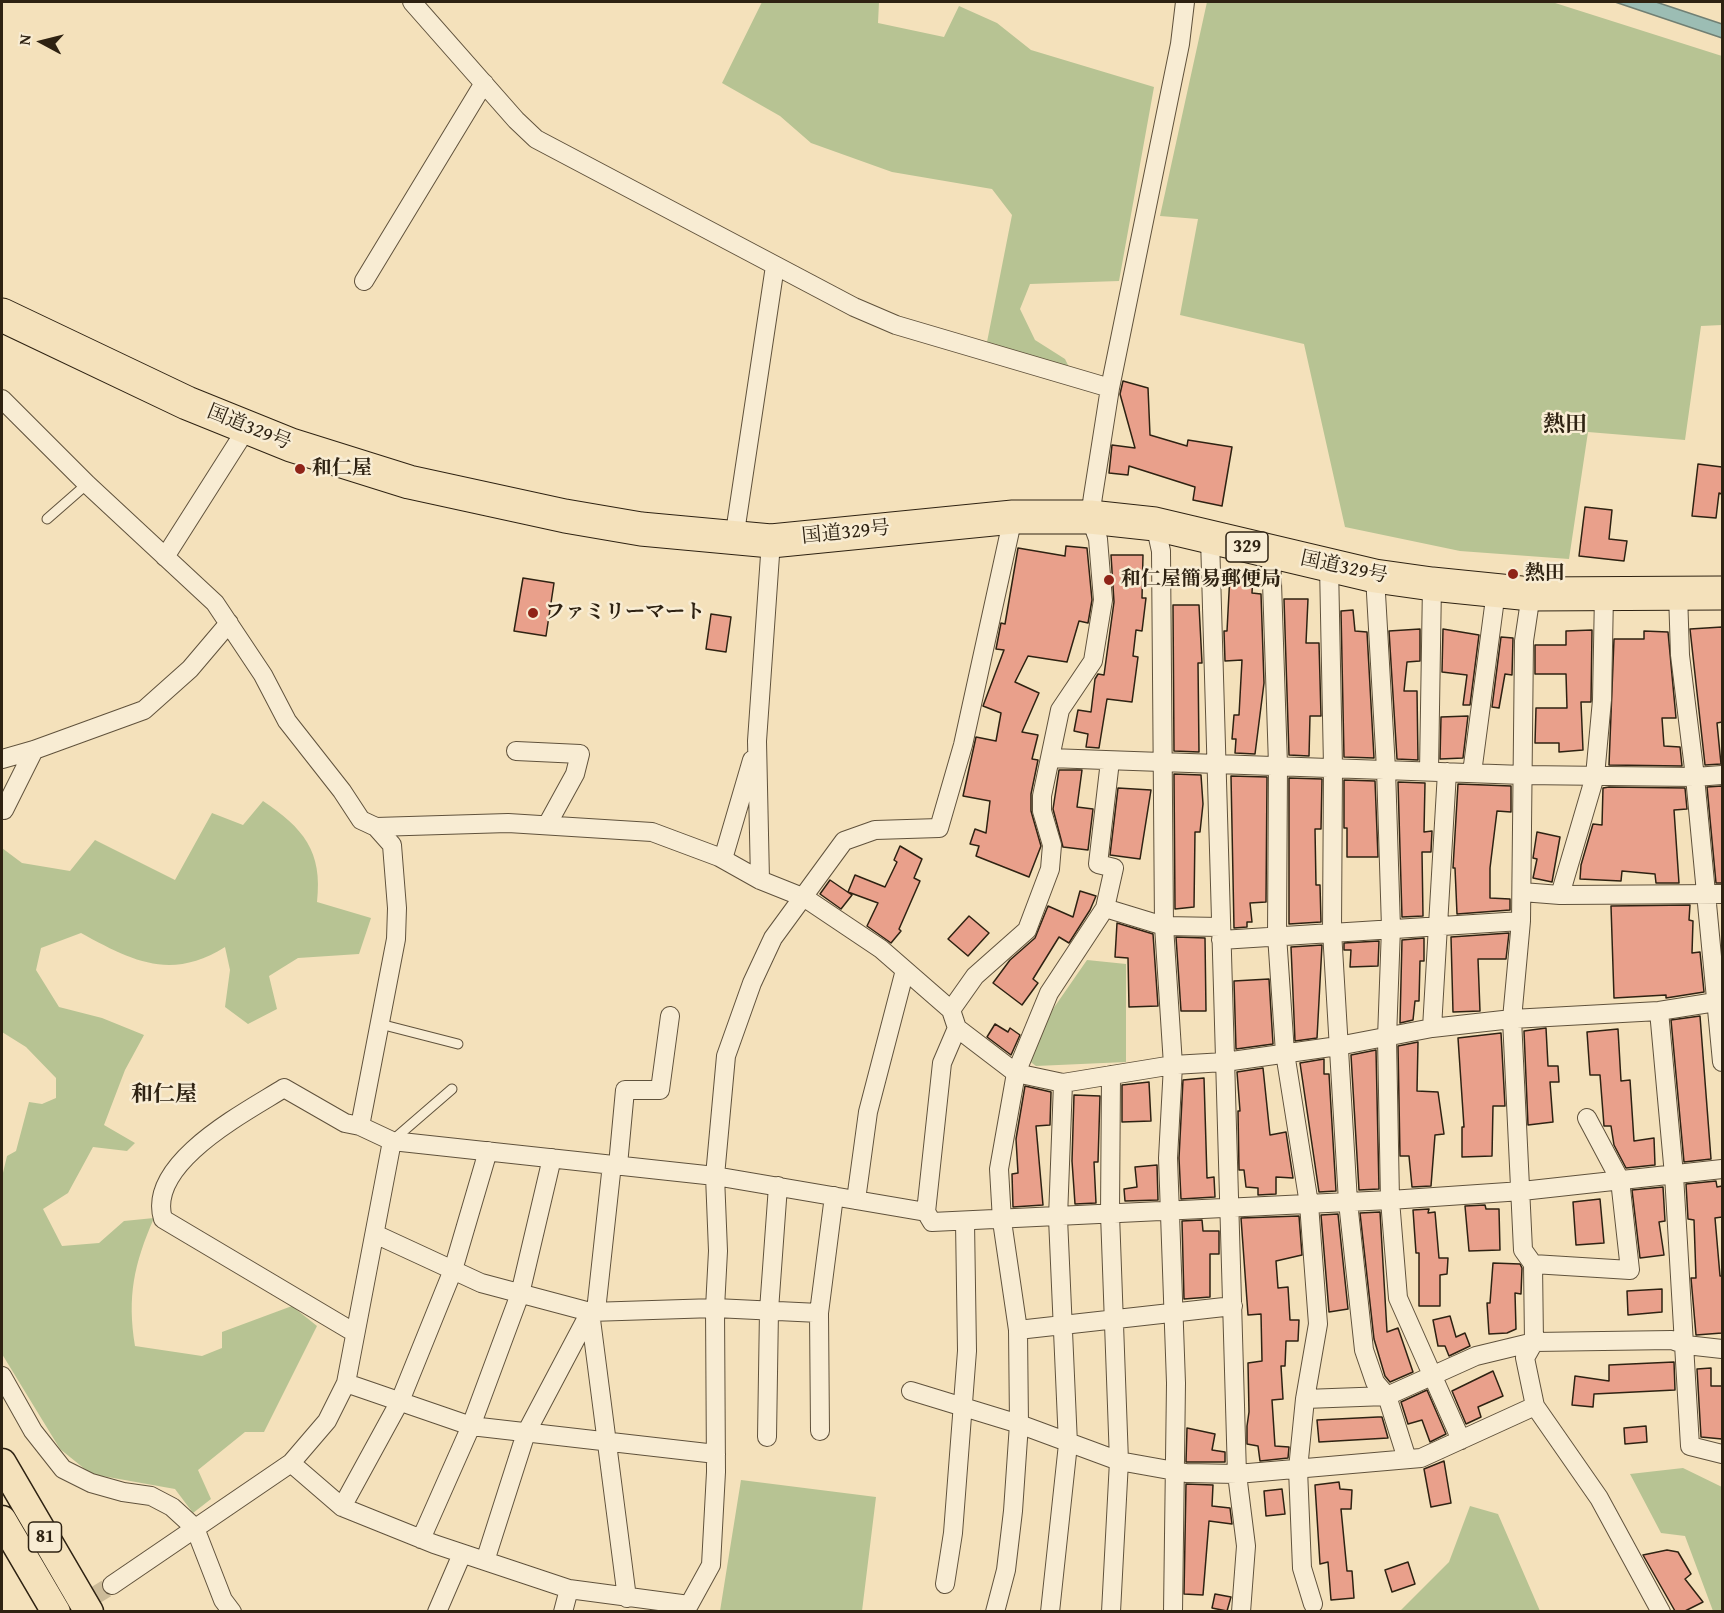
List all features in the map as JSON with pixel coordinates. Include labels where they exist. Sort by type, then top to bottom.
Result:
[{"type":"highway","name":"国道329号","points":[[2,315],[187,403],[247,428],[388,476],[487,500],[641,529],[771,541],[1013,517],[1090,517],[1155,524],[1375,576],[1432,584],[1531,594],[1722,593]]},
{"type":"main road","name":"81","points":[[2,1463],[89,1611]]},
{"type":"main road","name":"81","points":[[2,1520],[56,1611]]},
{"type":"street","points":[[412,2],[536,139],[854,307],[896,325],[1110,388]]},
{"type":"street","points":[[951,1010],[975,976],[1027,930],[1050,868],[1052,845],[1042,811],[1042,796],[1060,710],[1093,661],[1103,600],[1098,539],[1090,517],[1110,388],[1178,56],[1185,2]]},
{"type":"street","points":[[364,281],[484,83]]},
{"type":"street","points":[[734,539],[775,266]]},
{"type":"street","points":[[2,399],[87,484],[215,603],[263,675],[287,721],[342,791],[361,820],[376,827],[392,845],[398,908],[396,939],[360,1126]]},
{"type":"street","points":[[165,558],[247,428]]},
{"type":"street","points":[[291,1463],[342,1507],[462,1554],[569,1589],[689,1605],[711,1565],[716,1454],[715,1176],[726,1056],[752,983],[773,938],[805,898],[844,841],[875,830],[939,828],[963,745],[1013,517]]},
{"type":"street","points":[[1155,524],[1161,551],[1164,926],[1173,1065],[1168,1158],[1174,1311],[1173,1611]]},
{"type":"street","points":[[1210,538],[1237,1474],[1246,1546],[1241,1611]]},
{"type":"street","points":[[760,880],[757,741],[771,541]]},
{"type":"street","points":[[1271,552],[1278,765],[1277,935],[1285,1053],[1309,1204],[1318,1324],[1305,1399],[1298,1469],[1302,1568],[1313,1604]]},
{"type":"street","points":[[1329,566],[1333,767],[1332,931],[1348,1202],[1364,1350],[1375,1382],[1387,1396],[1407,1459]]},
{"type":"street","points":[[1375,576],[1386,769],[1391,928],[1387,1038],[1390,1200],[1398,1298],[1461,1440]]},
{"type":"street","points":[[1432,584],[1438,771],[1437,925],[1432,1028]]},
{"type":"street","points":[[1472,772],[1496,591]]},
{"type":"street","points":[[1678,593],[1680,655],[1695,777],[1714,894],[1722,1062]]},
{"type":"street","points":[[1531,594],[1524,641],[1522,892],[1512,1019],[1522,1191],[1523,1250],[1533,1264],[1534,1342],[1526,1358],[1534,1406],[1599,1498],[1661,1611]]},
{"type":"street","points":[[1560,896],[1595,776],[1602,700],[1604,594]]},
{"type":"street","points":[[2,759],[144,710],[190,669],[229,623]]},
{"type":"street","points":[[723,859],[757,741]]},
{"type":"street","points":[[4,810],[33,750]]},
{"type":"street","points":[[516,751],[580,754],[575,774],[547,825]]},
{"type":"street","points":[[1050,758],[1218,762],[1523,775],[1695,777],[1722,775]]},
{"type":"street","points":[[995,1611],[1006,1570],[1019,1424],[1018,1330],[1002,1221],[999,1169],[1016,1074],[1049,993],[1105,908],[1114,868],[1098,864],[1110,761]]},
{"type":"street","points":[[376,827],[508,822],[652,832],[723,859],[760,880],[805,898],[881,949],[951,1010],[957,1028],[1016,1074],[1064,1083],[1173,1065],[1225,1062],[1338,1046],[1432,1028],[1512,1019],[1659,1011],[1719,1001]]},
{"type":"street","points":[[1522,892],[1560,896],[1714,894]]},
{"type":"street","points":[[1105,908],[1164,926],[1220,933],[1277,935],[1521,921]]},
{"type":"street","points":[[856,1200],[868,1112],[905,970]]},
{"type":"street","points":[[1659,1011],[1674,1174],[1686,1345],[1690,1446],[1722,1454]]},
{"type":"street","points":[[627,1598],[604,1440],[593,1312],[625,1090],[660,1090],[670,1016]]},
{"type":"street","points":[[957,1028],[942,1063],[926,1212],[932,1222],[1002,1221],[1390,1200],[1522,1191],[1722,1169]]},
{"type":"street","points":[[1111,1075],[1110,1215],[1119,1461],[1111,1611]]},
{"type":"street","points":[[1050,1611],[1068,1444],[1058,1218],[1064,1083]]},
{"type":"street","points":[[355,1333],[163,1220],[160,1211],[163,1193],[189,1152],[284,1088],[345,1123],[360,1126],[392,1142],[715,1176],[926,1212]]},
{"type":"street","points":[[1533,1264],[1630,1269],[1620,1180],[1587,1118]]},
{"type":"street","points":[[112,1585],[291,1463],[327,1421],[346,1383],[392,1142]]},
{"type":"street","points":[[342,1507],[400,1401],[453,1270],[488,1151]]},
{"type":"street","points":[[421,1539],[471,1426],[520,1294],[552,1158]]},
{"type":"street","points":[[767,1437],[769,1310],[778,1186]]},
{"type":"street","points":[[820,1431],[819,1313],[834,1196]]},
{"type":"street","points":[[945,1584],[953,1533],[964,1407],[967,1351],[965,1222]]},
{"type":"street","points":[[375,1234],[481,1284],[593,1312],[715,1308],[819,1313]]},
{"type":"street","points":[[1018,1330],[1233,1306]]},
{"type":"street","points":[[485,1561],[526,1433],[593,1312]]},
{"type":"street","points":[[1305,1399],[1387,1396],[1432,1378],[1476,1356],[1534,1342],[1672,1340],[1686,1345],[1722,1349]]},
{"type":"street","points":[[2,1376],[33,1431],[63,1469],[92,1483],[123,1492],[151,1496],[172,1507],[195,1528],[223,1600],[231,1611]]},
{"type":"street","points":[[346,1383],[471,1426],[716,1454]]},
{"type":"street","points":[[911,1391],[1019,1424],[1119,1461],[1175,1470],[1237,1474],[1421,1458],[1534,1406]]},
{"type":"street","points":[[437,1611],[462,1554]]},
{"type":"street","points":[[563,1611],[569,1589]]},
{"type":"lane","points":[[46,519],[87,484]]},
{"type":"lane","points":[[380,1024],[458,1044]]},
{"type":"lane","points":[[392,1142],[452,1089]]},
{"type":"green space","points":[[762,2],[879,2],[878,23],[944,37],[959,6],[997,23],[1031,50],[1154,87],[1119,281],[1030,284],[1020,309],[1035,340],[1065,359],[1070,369],[987,342],[1012,215],[992,189],[892,172],[811,143],[780,116],[722,83]]},
{"type":"green space","points":[[1207,2],[1552,2],[1722,56],[1722,325],[1701,326],[1685,440],[1588,432],[1569,559],[1460,551],[1345,527],[1304,344],[1180,315],[1198,219],[1160,216]]},
{"type":"green space","points":[[263,801],[289,821],[307,842],[317,868],[317,902],[371,918],[359,954],[298,958],[269,976],[277,1009],[248,1024],[225,1007],[230,970],[225,947],[187,963],[169,965],[135,959],[81,933],[41,948],[36,970],[59,1007],[102,1018],[144,1035],[125,1070],[104,1125],[135,1143],[127,1151],[93,1147],[68,1193],[43,1209],[62,1246],[99,1243],[124,1221],[154,1218],[141,1250],[134,1280],[132,1311],[135,1346],[202,1356],[222,1348],[222,1332],[292,1306],[317,1326],[264,1432],[245,1432],[198,1470],[211,1499],[193,1513],[175,1489],[91,1474],[60,1449],[2,1354],[2,1177],[7,1156],[16,1151],[29,1102],[42,1104],[56,1098],[56,1078],[26,1047],[2,1032],[2,848],[22,863],[70,871],[95,840],[175,880],[212,813],[243,825]]},
{"type":"green space","points":[[1087,960],[1126,964],[1126,1062],[1036,1066],[1028,1060],[1053,1009]]},
{"type":"green space","points":[[1683,1468],[1722,1487],[1722,1611],[1713,1611],[1685,1536],[1661,1533],[1630,1474]]},
{"type":"green space","points":[[741,1480],[876,1497],[862,1611],[720,1611]]},
{"type":"green space","points":[[1470,1506],[1498,1514],[1540,1611],[1400,1611],[1449,1562]]},
{"type":"water","points":[[1615,2],[1656,2],[1722,24],[1722,38]]},
{"type":"building","points":[[1123,381],[1148,388],[1150,435],[1187,446],[1188,440],[1232,447],[1222,506],[1193,500],[1195,487],[1129,466],[1128,475],[1109,473],[1112,445],[1135,448],[1120,394]]},
{"type":"building","points":[[1698,464],[1722,467],[1722,494],[1719,493],[1716,518],[1692,516]]},
{"type":"building","points":[[1585,507],[1612,510],[1609,539],[1627,541],[1624,561],[1579,556]]},
{"type":"building","points":[[1066,546],[1087,548],[1092,600],[1088,623],[1079,621],[1067,662],[1028,656],[1015,682],[1039,693],[1022,732],[1038,735],[1032,759],[1038,760],[1031,794],[1031,811],[1041,846],[1029,877],[976,856],[979,846],[970,844],[975,829],[986,833],[990,801],[963,796],[976,737],[996,741],[1001,713],[983,706],[1004,650],[996,649],[1001,623],[1005,624],[1018,548],[1065,556]]},
{"type":"building","points":[[1111,555],[1143,555],[1142,598],[1146,598],[1142,631],[1136,630],[1133,656],[1138,657],[1132,702],[1107,699],[1099,748],[1086,747],[1088,734],[1074,731],[1078,710],[1091,712],[1095,679],[1098,674],[1104,675],[1114,602]]},
{"type":"building","points":[[1230,574],[1253,575],[1252,593],[1261,594],[1264,683],[1255,754],[1235,753],[1236,739],[1232,739],[1234,715],[1239,715],[1242,660],[1225,661],[1224,631],[1227,631]]},
{"type":"building","name":"ファミリーマート","points":[[523,578],[554,583],[546,636],[514,631]]},
{"type":"building","points":[[1284,599],[1308,599],[1306,643],[1319,643],[1321,716],[1310,716],[1309,756],[1289,755]]},
{"type":"building","points":[[1173,605],[1199,605],[1202,663],[1198,663],[1199,752],[1174,751]]},
{"type":"building","points":[[1353,610],[1355,631],[1367,632],[1374,758],[1344,757],[1341,611]]},
{"type":"building","points":[[711,614],[731,617],[726,652],[706,649]]},
{"type":"building","points":[[1722,627],[1722,722],[1717,723],[1721,764],[1705,765],[1690,629]]},
{"type":"building","points":[[1420,629],[1420,661],[1407,662],[1404,691],[1417,691],[1418,760],[1397,759],[1389,631]]},
{"type":"building","points":[[1443,629],[1479,635],[1470,705],[1463,705],[1467,675],[1442,672]]},
{"type":"building","points":[[1592,630],[1591,702],[1581,702],[1583,750],[1559,752],[1559,743],[1535,743],[1536,708],[1567,708],[1566,674],[1535,674],[1535,645],[1566,645],[1566,631]]},
{"type":"building","points":[[1644,631],[1668,632],[1676,718],[1662,718],[1664,746],[1680,747],[1682,766],[1609,765],[1614,639],[1644,639]]},
{"type":"building","points":[[1501,637],[1513,638],[1512,675],[1505,674],[1499,708],[1492,707]]},
{"type":"building","points":[[1468,716],[1463,758],[1440,759],[1441,717]]},
{"type":"building","points":[[1059,770],[1082,770],[1077,807],[1093,809],[1088,850],[1063,847],[1053,809]]},
{"type":"building","points":[[1174,774],[1201,775],[1203,804],[1200,832],[1195,832],[1194,907],[1175,909]]},
{"type":"building","points":[[1231,776],[1267,777],[1266,902],[1250,903],[1252,922],[1247,922],[1247,927],[1234,928]]},
{"type":"building","points":[[1289,778],[1322,779],[1321,829],[1315,829],[1316,885],[1320,885],[1321,922],[1289,924]]},
{"type":"building","points":[[1344,780],[1375,781],[1378,857],[1347,857],[1347,828],[1344,828]]},
{"type":"building","points":[[1398,782],[1425,783],[1424,832],[1432,831],[1431,852],[1422,852],[1423,916],[1402,917]]},
{"type":"building","points":[[1458,784],[1511,786],[1511,812],[1497,811],[1490,868],[1490,898],[1510,899],[1510,910],[1457,914],[1455,868],[1453,868]]},
{"type":"building","points":[[1722,786],[1722,883],[1716,883],[1707,787]]},
{"type":"building","points":[[1118,788],[1151,790],[1140,859],[1110,855]]},
{"type":"building","points":[[1603,788],[1685,788],[1687,809],[1674,810],[1679,883],[1656,883],[1655,874],[1622,871],[1621,881],[1580,879],[1581,865],[1593,824],[1602,825]]},
{"type":"building","points":[[1537,832],[1560,837],[1552,882],[1533,878],[1537,859],[1533,858]]},
{"type":"building","points":[[900,846],[922,859],[914,878],[920,881],[899,929],[901,931],[891,943],[867,926],[878,903],[848,892],[855,875],[885,887],[897,862],[894,860]]},
{"type":"building","points":[[830,880],[852,895],[841,909],[820,894]]},
{"type":"building","points":[[1080,891],[1096,896],[1090,910],[1069,943],[1059,937],[1033,979],[1038,983],[1022,1005],[993,983],[1010,960],[1035,938],[1048,906],[1073,917]]},
{"type":"building","points":[[1690,905],[1689,920],[1693,921],[1692,953],[1700,952],[1704,992],[1666,998],[1666,995],[1614,998],[1611,906]]},
{"type":"building","points":[[969,916],[989,933],[968,956],[948,939]]},
{"type":"building","points":[[1117,923],[1153,934],[1158,1006],[1129,1007],[1128,958],[1115,957]]},
{"type":"building","points":[[1509,933],[1506,959],[1478,959],[1480,1011],[1453,1012],[1451,937]]},
{"type":"building","points":[[1176,937],[1205,938],[1206,1011],[1181,1011]]},
{"type":"building","points":[[1424,938],[1424,961],[1420,961],[1419,1001],[1415,1001],[1413,1020],[1400,1023],[1402,940]]},
{"type":"building","points":[[1379,941],[1378,966],[1350,967],[1351,950],[1344,950],[1344,943]]},
{"type":"building","points":[[1322,945],[1317,1038],[1295,1041],[1291,947]]},
{"type":"building","points":[[1269,979],[1273,1044],[1236,1049],[1234,981]]},
{"type":"building","points":[[1700,1016],[1711,1159],[1684,1162],[1671,1020]]},
{"type":"building","points":[[995,1024],[1008,1032],[1010,1028],[1020,1035],[1011,1055],[987,1037]]},
{"type":"building","points":[[1546,1028],[1548,1066],[1558,1066],[1559,1082],[1550,1082],[1553,1122],[1528,1125],[1524,1031]]},
{"type":"building","points":[[1618,1029],[1621,1081],[1630,1080],[1634,1141],[1654,1138],[1655,1165],[1626,1168],[1614,1145],[1611,1126],[1604,1126],[1600,1075],[1590,1075],[1587,1032]]},
{"type":"building","points":[[1501,1033],[1505,1106],[1493,1106],[1492,1156],[1462,1157],[1462,1127],[1464,1127],[1458,1038]]},
{"type":"building","points":[[1418,1042],[1417,1091],[1438,1092],[1444,1134],[1435,1135],[1431,1186],[1412,1187],[1409,1156],[1400,1156],[1398,1046]]},
{"type":"building","points":[[1376,1050],[1379,1189],[1359,1190],[1351,1055]]},
{"type":"building","points":[[1324,1059],[1324,1074],[1329,1074],[1336,1191],[1319,1192],[1300,1063]]},
{"type":"building","points":[[1263,1068],[1270,1135],[1286,1132],[1293,1178],[1276,1177],[1276,1194],[1258,1195],[1258,1188],[1246,1187],[1244,1170],[1239,1170],[1238,1111],[1240,1111],[1237,1072]]},
{"type":"building","points":[[1204,1078],[1207,1178],[1214,1177],[1215,1197],[1181,1199],[1179,1158],[1183,1080]]},
{"type":"building","points":[[1149,1082],[1151,1121],[1122,1122],[1122,1085]]},
{"type":"building","points":[[1025,1086],[1051,1092],[1050,1125],[1036,1126],[1043,1205],[1013,1207],[1012,1174],[1018,1173],[1016,1139]]},
{"type":"building","points":[[1074,1095],[1100,1096],[1098,1162],[1094,1162],[1096,1203],[1075,1204],[1072,1161]]},
{"type":"building","points":[[1157,1165],[1158,1200],[1125,1201],[1124,1189],[1137,1187],[1135,1167]]},
{"type":"building","points":[[1716,1181],[1717,1187],[1722,1186],[1722,1217],[1715,1218],[1720,1276],[1722,1276],[1722,1333],[1696,1335],[1691,1278],[1696,1278],[1694,1220],[1688,1219],[1686,1184]]},
{"type":"building","points":[[1663,1187],[1665,1221],[1659,1222],[1664,1255],[1640,1258],[1632,1190]]},
{"type":"building","points":[[1600,1199],[1604,1243],[1576,1245],[1573,1202]]},
{"type":"building","points":[[1485,1205],[1486,1209],[1499,1209],[1500,1250],[1469,1251],[1465,1206]]},
{"type":"building","points":[[1429,1209],[1428,1213],[1435,1212],[1439,1258],[1448,1258],[1447,1274],[1440,1275],[1440,1306],[1419,1306],[1419,1253],[1416,1253],[1413,1210]]},
{"type":"building","points":[[1380,1212],[1387,1332],[1398,1328],[1413,1372],[1390,1382],[1385,1376],[1374,1339],[1360,1213]]},
{"type":"building","points":[[1338,1214],[1348,1309],[1329,1312],[1321,1215]]},
{"type":"building","points":[[1299,1216],[1302,1255],[1276,1261],[1278,1288],[1288,1287],[1290,1320],[1299,1320],[1298,1341],[1286,1341],[1285,1366],[1281,1366],[1283,1399],[1272,1400],[1275,1446],[1289,1447],[1288,1458],[1260,1461],[1258,1446],[1247,1444],[1247,1426],[1248,1363],[1262,1361],[1261,1314],[1248,1315],[1241,1218]]},
{"type":"building","points":[[1202,1220],[1203,1231],[1219,1231],[1219,1254],[1210,1254],[1210,1297],[1184,1299],[1182,1221]]},
{"type":"building","points":[[1493,1263],[1520,1264],[1522,1268],[1521,1294],[1515,1293],[1516,1329],[1507,1333],[1489,1334],[1487,1303],[1490,1303]]},
{"type":"building","points":[[1662,1289],[1662,1312],[1628,1315],[1627,1291]]},
{"type":"building","points":[[1450,1316],[1456,1337],[1465,1333],[1470,1346],[1449,1356],[1445,1346],[1438,1346],[1433,1320]]},
{"type":"building","points":[[1674,1362],[1675,1390],[1594,1394],[1593,1407],[1572,1405],[1575,1376],[1609,1381],[1609,1365]]},
{"type":"building","points":[[1711,1368],[1711,1386],[1722,1386],[1722,1439],[1701,1437],[1697,1369]]},
{"type":"building","points":[[1493,1371],[1503,1396],[1478,1407],[1481,1417],[1466,1424],[1452,1391]]},
{"type":"building","points":[[1427,1390],[1446,1434],[1430,1442],[1422,1420],[1408,1424],[1401,1402]]},
{"type":"building","points":[[1382,1417],[1388,1438],[1319,1442],[1317,1420]]},
{"type":"building","points":[[1646,1426],[1647,1442],[1625,1444],[1624,1428]]},
{"type":"building","points":[[1187,1428],[1215,1434],[1212,1450],[1225,1452],[1225,1462],[1186,1462]]},
{"type":"building","points":[[1444,1461],[1451,1503],[1431,1507],[1424,1469]]},
{"type":"building","points":[[1339,1482],[1340,1489],[1352,1490],[1351,1509],[1341,1509],[1347,1571],[1352,1571],[1354,1598],[1331,1600],[1328,1562],[1320,1564],[1315,1485]]},
{"type":"building","points":[[1186,1484],[1213,1485],[1212,1506],[1230,1508],[1232,1524],[1209,1521],[1203,1595],[1184,1594]]},
{"type":"building","points":[[1282,1489],[1285,1514],[1266,1516],[1264,1491]]},
{"type":"building","points":[[1667,1550],[1678,1552],[1691,1574],[1685,1579],[1703,1602],[1685,1611],[1675,1611],[1643,1555]]},
{"type":"building","points":[[1408,1562],[1415,1584],[1392,1592],[1385,1570]]},
{"type":"building","points":[[1215,1594],[1231,1597],[1227,1611],[1212,1608]]},
{"type":"tunnel","points":[[68,1612],[112,1585]]},
{"type":"place","name":"和仁屋","points":[[300,469]]},
{"type":"place","name":"熱田","points":[[1513,574]]},
{"type":"place","name":"和仁屋簡易郵便局","points":[[1109,580]]},
{"type":"place","name":"ファミリーマート","points":[[533,613]]},
{"type":"district","name":"熱田","points":[[1565,425]]},
{"type":"district","name":"和仁屋","points":[[164,1095]]}]
